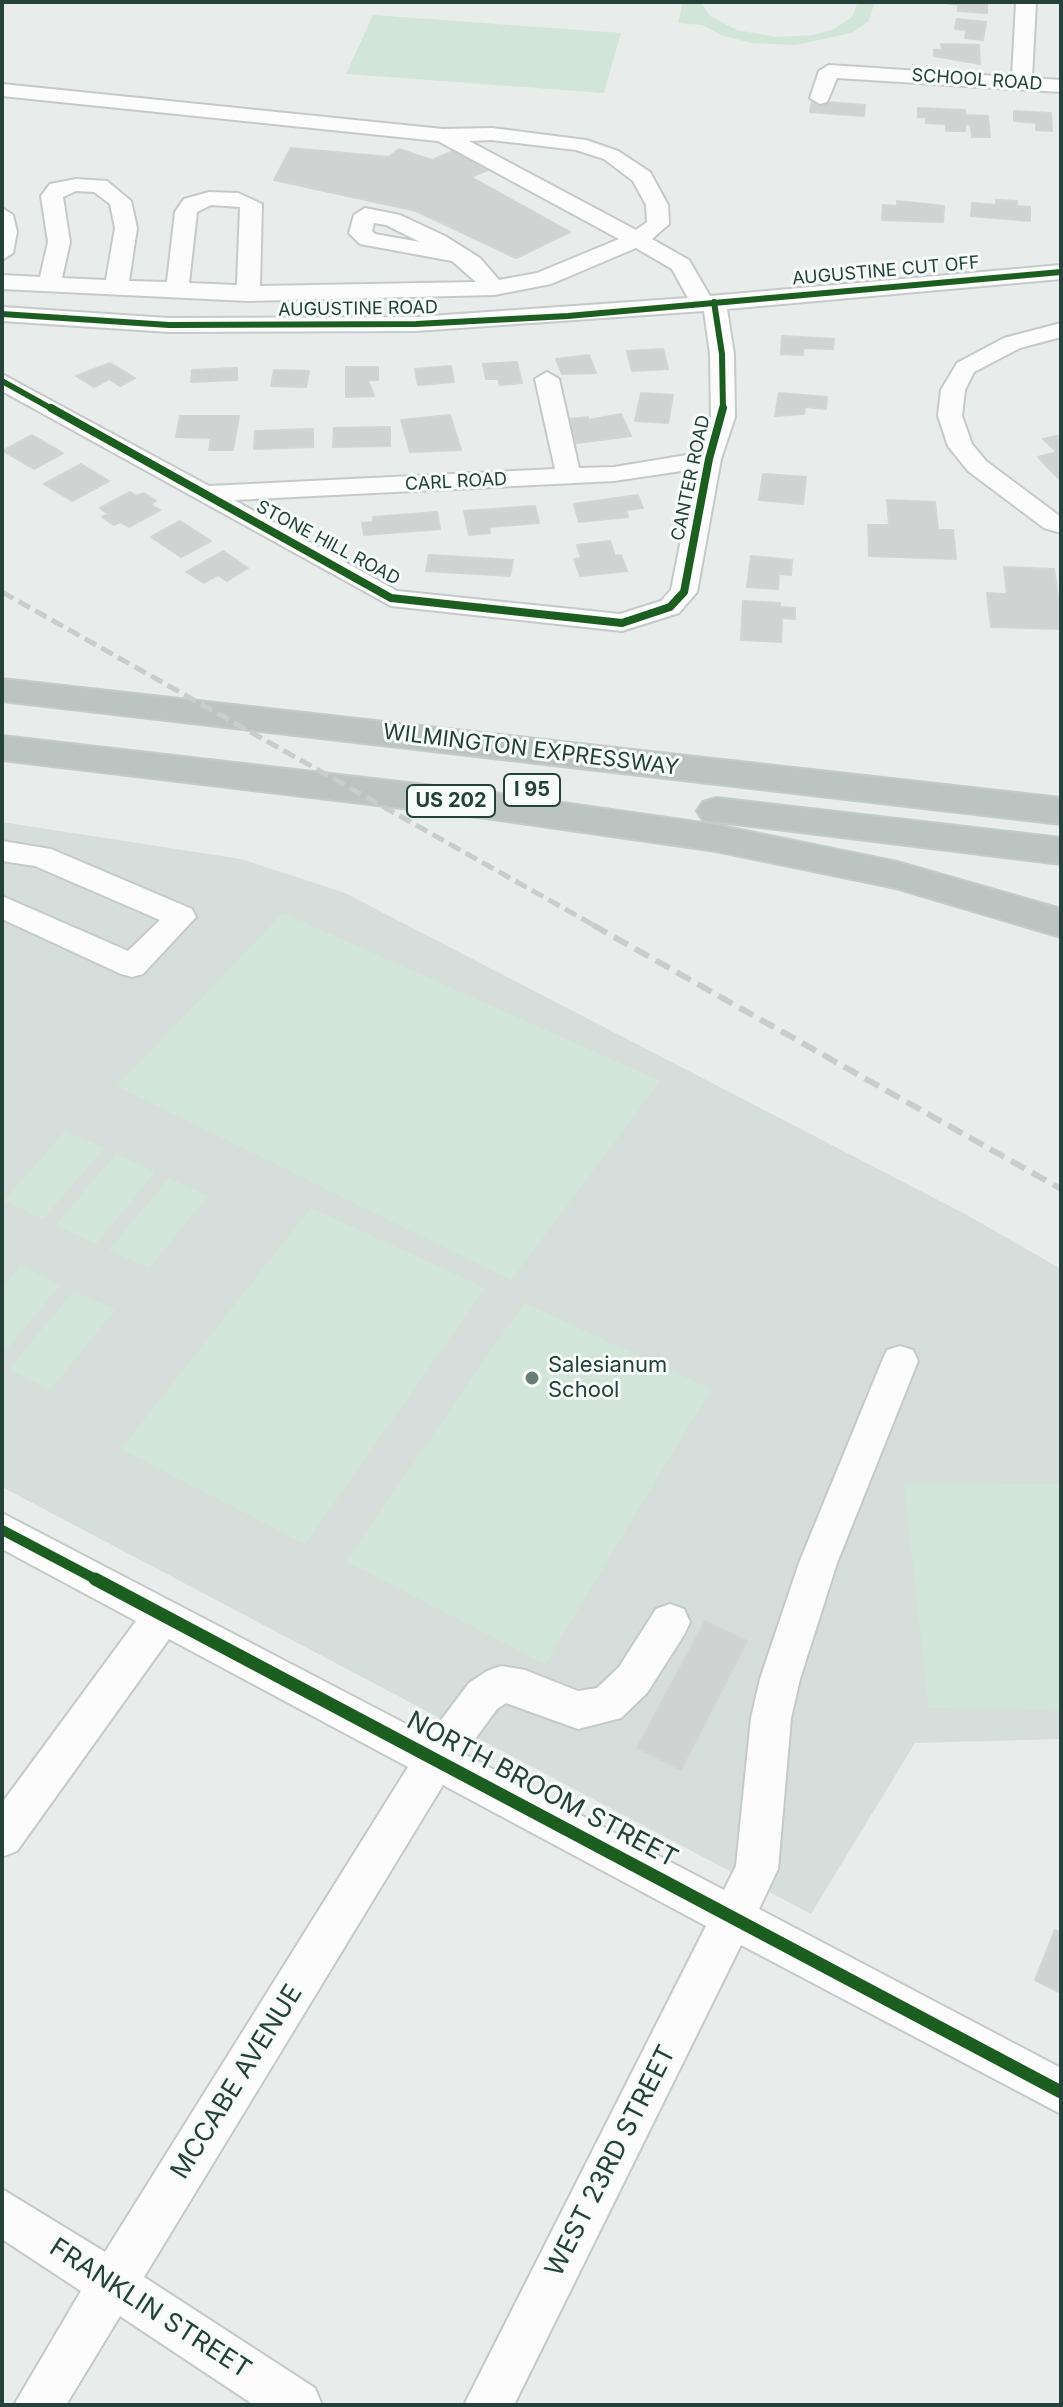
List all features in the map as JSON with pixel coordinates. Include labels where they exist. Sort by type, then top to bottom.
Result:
[{"type":"highway","name":"WILMINGTON EXPRESSWAY","points":[[2,690],[1061,811]]},
{"type":"highway","name":"WILMINGTON EXPRESSWAY","points":[[2,730],[1061,851]]},
{"type":"highway","name":"US 202","points":[[2,748],[670,830],[897,875],[1061,923]]},
{"type":"highway","points":[[897,875],[1061,938]]},
{"type":"street","points":[[1022,83],[1026,2]]},
{"type":"street","name":"SCHOOL ROAD","points":[[820,98],[829,71],[1061,86]]},
{"type":"street","points":[[2,90],[443,135],[533,137],[579,144],[611,155],[642,177],[657,205],[658,224],[637,240],[543,279],[494,288],[248,294],[2,282]]},
{"type":"street","points":[[443,135],[681,265],[708,303]]},
{"type":"street","points":[[49,285],[59,242],[52,196],[58,189],[76,185],[99,186],[120,201],[126,228],[123,259],[115,289]]},
{"type":"street","points":[[177,292],[186,212],[192,204],[209,198],[238,199],[251,204],[248,294]]},
{"type":"street","points":[[2,215],[6,232],[2,253]]},
{"type":"street","points":[[459,255],[472,263],[494,288]]},
{"type":"street","name":"AUGUSTINE CUT OFF","points":[[708,303],[1061,272]]},
{"type":"street","name":"AUGUSTINE ROAD","points":[[2,314],[169,325],[337,327],[553,317],[708,303]]},
{"type":"street","name":"CANTER ROAD","points":[[670,607],[684,592],[709,459],[723,417],[722,354],[708,303]]},
{"type":"street","points":[[1061,330],[1012,343],[965,368],[953,390],[950,416],[960,446],[977,466],[1053,523],[1061,525]]},
{"type":"street","points":[[547,379],[569,477]]},
{"type":"street","name":"STONE HILL ROAD","points":[[2,381],[391,598],[622,623],[670,607]]},
{"type":"street","name":"CARL ROAD","points":[[203,494],[614,474],[709,459]]},
{"type":"street","points":[[2,851],[40,856],[181,917],[132,966],[2,907]]},
{"type":"street","name":"WEST 23RD STREET","points":[[488,2405],[757,1869],[771,1718],[780,1679],[823,1549],[900,1361]]},
{"type":"street","name":"NORTH BROOM STREET","points":[[2,1530],[1061,2092]]},
{"type":"street","points":[[2,1837],[163,1615]]},
{"type":"street","name":"MCCABE AVENUE","points":[[38,2405],[436,1759],[483,1696],[501,1684],[525,1689],[578,1710],[607,1705],[633,1680],[670,1622]]},
{"type":"street","name":"FRANKLIN STREET","points":[[2,2212],[298,2405]]},
{"type":"shaded area","name":"Salesianum School","points":[[2,822],[241,859],[345,893],[967,1215],[1061,1269],[1061,1739],[915,1743],[811,1914],[2,1487]]},
{"type":"green space","points":[[683,2],[701,2],[710,16],[737,30],[776,37],[813,35],[834,29],[852,17],[858,2],[875,2],[868,22],[851,33],[796,45],[752,43],[723,36],[702,25],[678,23]]},
{"type":"green space","points":[[373,15],[621,33],[604,93],[346,74]]},
{"type":"green space","points":[[283,913],[660,1081],[511,1280],[117,1086]]},
{"type":"green space","points":[[65,1131],[104,1148],[43,1219],[4,1201]]},
{"type":"green space","points":[[116,1154],[155,1172],[96,1244],[56,1225]]},
{"type":"green space","points":[[169,1178],[208,1196],[149,1268],[109,1250]]},
{"type":"green space","points":[[311,1208],[485,1288],[305,1544],[121,1449]]},
{"type":"green space","points":[[20,1265],[60,1285],[2,1355],[2,1287]]},
{"type":"green space","points":[[74,1291],[115,1310],[50,1390],[9,1369]]},
{"type":"green space","points":[[524,1303],[711,1389],[545,1664],[346,1561]]},
{"type":"green space","points":[[904,1483],[1061,1484],[1061,1710],[929,1708]]},
{"type":"building","points":[[939,2],[987,2],[987,13],[958,11],[958,5]]},
{"type":"building","points":[[957,19],[986,22],[983,40],[965,38],[966,30],[955,29]]},
{"type":"building","points":[[941,44],[979,45],[980,64],[934,56],[934,50],[942,50]]},
{"type":"building","points":[[812,101],[865,105],[864,116],[810,112]]},
{"type":"building","points":[[918,108],[965,110],[965,115],[988,116],[990,137],[972,137],[971,125],[965,124],[965,131],[946,131],[946,124],[926,123],[926,117],[918,117]]},
{"type":"building","points":[[1014,111],[1051,113],[1052,131],[1036,130],[1036,123],[1014,121]]},
{"type":"building","points":[[291,148],[389,157],[399,149],[432,160],[458,149],[495,167],[471,177],[570,232],[516,258],[416,211],[274,180]]},
{"type":"building","points":[[996,200],[1017,201],[1017,206],[1030,207],[1030,221],[971,216],[972,203],[996,205]]},
{"type":"building","points":[[897,201],[944,206],[943,222],[882,220],[883,205],[897,206]]},
{"type":"building","points":[[782,336],[834,339],[833,349],[803,348],[803,355],[781,354]]},
{"type":"building","points":[[663,349],[668,369],[632,371],[627,351]]},
{"type":"building","points":[[589,355],[596,373],[562,374],[556,359]]},
{"type":"building","points":[[517,362],[522,383],[500,385],[498,379],[486,379],[483,364]]},
{"type":"building","points":[[110,363],[135,378],[120,386],[109,379],[94,387],[76,376]]},
{"type":"building","points":[[451,366],[454,382],[418,385],[415,369]]},
{"type":"building","points":[[346,367],[378,367],[378,380],[368,380],[374,396],[346,397]]},
{"type":"building","points":[[237,368],[237,380],[191,382],[192,370]]},
{"type":"building","points":[[274,370],[309,371],[306,387],[271,386]]},
{"type":"building","points":[[641,393],[673,395],[668,423],[635,421]]},
{"type":"building","points":[[779,393],[827,397],[826,409],[805,407],[804,414],[775,416]]},
{"type":"building","points":[[621,414],[631,436],[570,444],[560,420],[588,417],[589,420]]},
{"type":"building","points":[[450,415],[461,450],[410,452],[401,420]]},
{"type":"building","points":[[180,416],[239,416],[233,450],[209,450],[211,438],[176,437]]},
{"type":"building","points":[[390,427],[390,446],[333,447],[334,428]]},
{"type":"building","points":[[313,429],[313,447],[254,449],[255,431]]},
{"type":"building","points":[[32,435],[63,453],[34,469],[3,451]]},
{"type":"building","points":[[1061,435],[1060,480],[1038,457],[1057,452],[1043,439]]},
{"type":"building","points":[[81,464],[109,481],[72,501],[44,484]]},
{"type":"building","points":[[763,474],[806,477],[803,504],[759,500]]},
{"type":"building","points":[[130,492],[136,496],[144,493],[156,501],[150,504],[160,510],[129,527],[120,522],[114,525],[102,517],[108,514],[100,508]]},
{"type":"building","points":[[638,495],[643,508],[626,510],[628,517],[579,522],[574,504]]},
{"type":"building","points":[[887,500],[935,502],[938,530],[953,530],[956,559],[869,556],[868,525],[889,525]]},
{"type":"building","points":[[535,506],[539,523],[489,527],[490,533],[469,535],[464,511]]},
{"type":"building","points":[[437,512],[440,529],[364,535],[362,523],[373,522],[373,517]]},
{"type":"building","points":[[180,521],[211,541],[181,557],[151,537]]},
{"type":"building","points":[[610,541],[615,556],[621,555],[627,571],[580,576],[574,559],[581,558],[577,545]]},
{"type":"building","points":[[223,551],[248,568],[227,581],[218,575],[204,583],[186,572]]},
{"type":"building","points":[[429,555],[513,560],[510,576],[426,571]]},
{"type":"building","points":[[751,556],[792,560],[791,575],[779,574],[778,589],[747,587]]},
{"type":"building","points":[[1004,567],[1054,569],[1058,597],[1061,597],[1061,629],[991,627],[987,593],[1007,594]]},
{"type":"building","points":[[743,601],[780,603],[780,607],[795,608],[795,619],[782,618],[781,642],[741,640]]},
{"type":"building","points":[[705,1621],[747,1641],[681,1770],[637,1748]]},
{"type":"building","points":[[1055,1930],[1061,1933],[1061,1993],[1035,1980]]},
{"type":"railway","points":[[2,592],[597,927]]},
{"type":"railway","points":[[593,925],[1061,1189]]},
{"type":"cycle path","points":[[2,314],[169,325],[416,324],[568,316],[1061,272]]},
{"type":"cycle path","points":[[2,381],[391,598],[622,623],[670,607],[684,592],[709,459],[723,417],[722,354],[714,302]]},
{"type":"cycle path","points":[[2,1530],[1061,2092]]},
{"type":"place","name":"Salesianum School","points":[[532,1378]]}]
